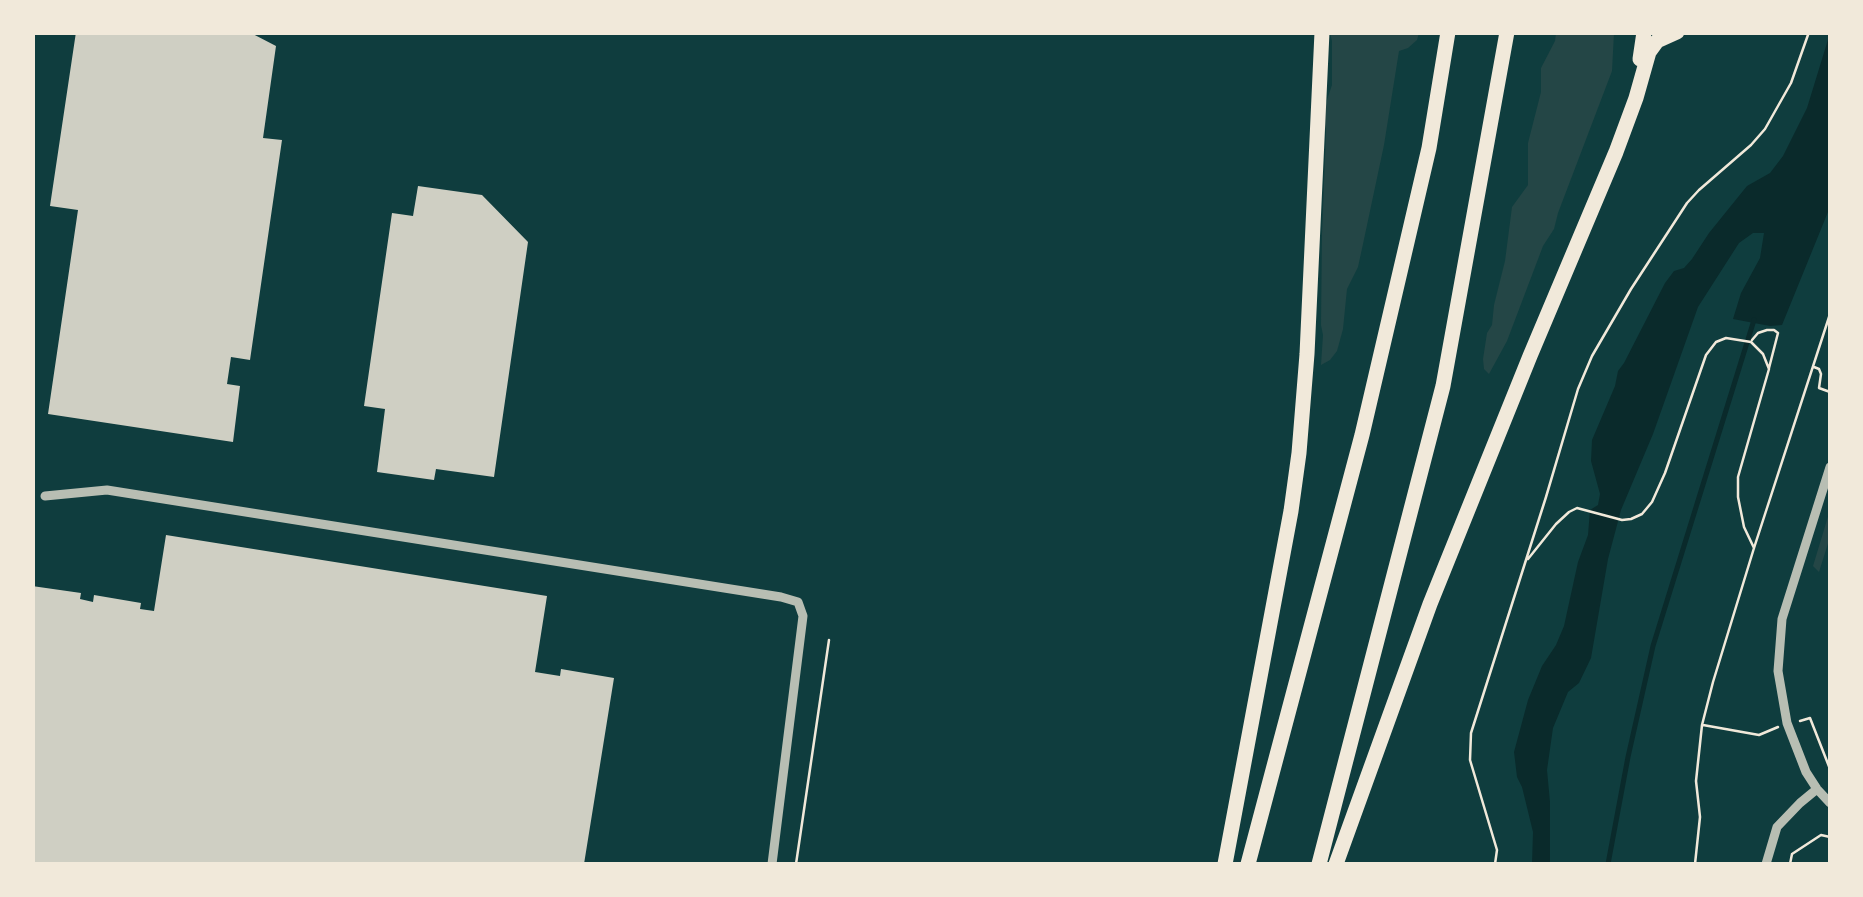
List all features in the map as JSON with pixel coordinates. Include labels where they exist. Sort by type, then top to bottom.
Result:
[{"type":"highway","points":[[1225,864],[1299,453],[1307,354],[1319,32]]},
{"type":"highway","points":[[1248,864],[1362,435],[1430,148],[1448,32]]},
{"type":"highway","points":[[1319,864],[1443,386],[1507,32]]},
{"type":"highway","points":[[1628,117],[1644,32]]},
{"type":"highway","points":[[1336,864],[1430,604],[1616,152],[1649,52],[1658,41],[1677,32]]},
{"type":"street","points":[[1830,468],[1782,620],[1778,671],[1787,723],[1806,772],[1830,803]]},
{"type":"street","points":[[45,496],[106,490],[780,596],[798,602],[803,616],[772,864]]},
{"type":"street","points":[[1766,864],[1777,827],[1817,789]]},
{"type":"path","points":[[1495,864],[1498,850],[1470,760],[1471,733],[1578,389],[1599,344],[1687,203],[1751,146],[1765,128],[1791,83],[1809,32]]},
{"type":"path","points":[[1695,864],[1700,817],[1696,782],[1702,725],[1712,682],[1830,314]]},
{"type":"path","points":[[1751,342],[1758,333],[1778,333],[1738,476],[1744,527],[1754,548]]},
{"type":"path","points":[[1524,564],[1556,524],[1577,508],[1622,520],[1642,514],[1652,502],[1706,355],[1716,342],[1729,338],[1751,342],[1763,354],[1769,369]]},
{"type":"path","points":[[1812,367],[1822,374],[1819,388],[1830,392]]},
{"type":"path","points":[[796,864],[829,640]]},
{"type":"path","points":[[1702,725],[1759,735],[1810,718],[1830,769]]},
{"type":"path","points":[[1790,864],[1792,854],[1821,835],[1830,837]]},
{"type":"shaded area","points":[[1330,33],[1419,33],[1417,40],[1399,51],[1358,267],[1347,289],[1343,329],[1337,351],[1321,365],[1326,132],[1323,112],[1332,85]]},
{"type":"shaded area","points":[[1556,33],[1614,33],[1612,71],[1554,229],[1543,246],[1507,341],[1489,374],[1483,359],[1487,333],[1505,261],[1512,207],[1528,185],[1528,143],[1541,92],[1541,68]]},
{"type":"shaded area","points":[[1830,33],[1830,207],[1782,325],[1733,319],[1741,293],[1760,258],[1764,233],[1753,233],[1739,243],[1698,307],[1621,510],[1608,559],[1591,658],[1579,683],[1568,692],[1553,728],[1547,770],[1550,864],[1532,864],[1533,832],[1514,752],[1528,700],[1564,626],[1588,535],[1590,510],[1598,505],[1600,494],[1591,461],[1592,440],[1618,371],[1665,283],[1692,259],[1747,186],[1770,173],[1783,156],[1807,108]]},
{"type":"shaded area","points":[[1830,510],[1830,537],[1819,572],[1813,566]]},
{"type":"building","points":[[76,32],[249,32],[276,46],[263,138],[282,140],[250,360],[231,357],[227,384],[240,386],[233,442],[48,414],[78,210],[50,206]]},
{"type":"building","points":[[418,186],[482,195],[528,242],[494,477],[436,469],[434,480],[377,472],[385,409],[364,406],[392,213],[413,216]]},
{"type":"building","points":[[166,535],[547,596],[535,672],[560,676],[561,669],[614,678],[584,864],[32,864],[32,586],[81,593],[80,599],[93,602],[94,595],[141,603],[140,609],[154,611]]},
{"type":"waterway","points":[[1608,864],[1653,646],[1754,320]]}]
